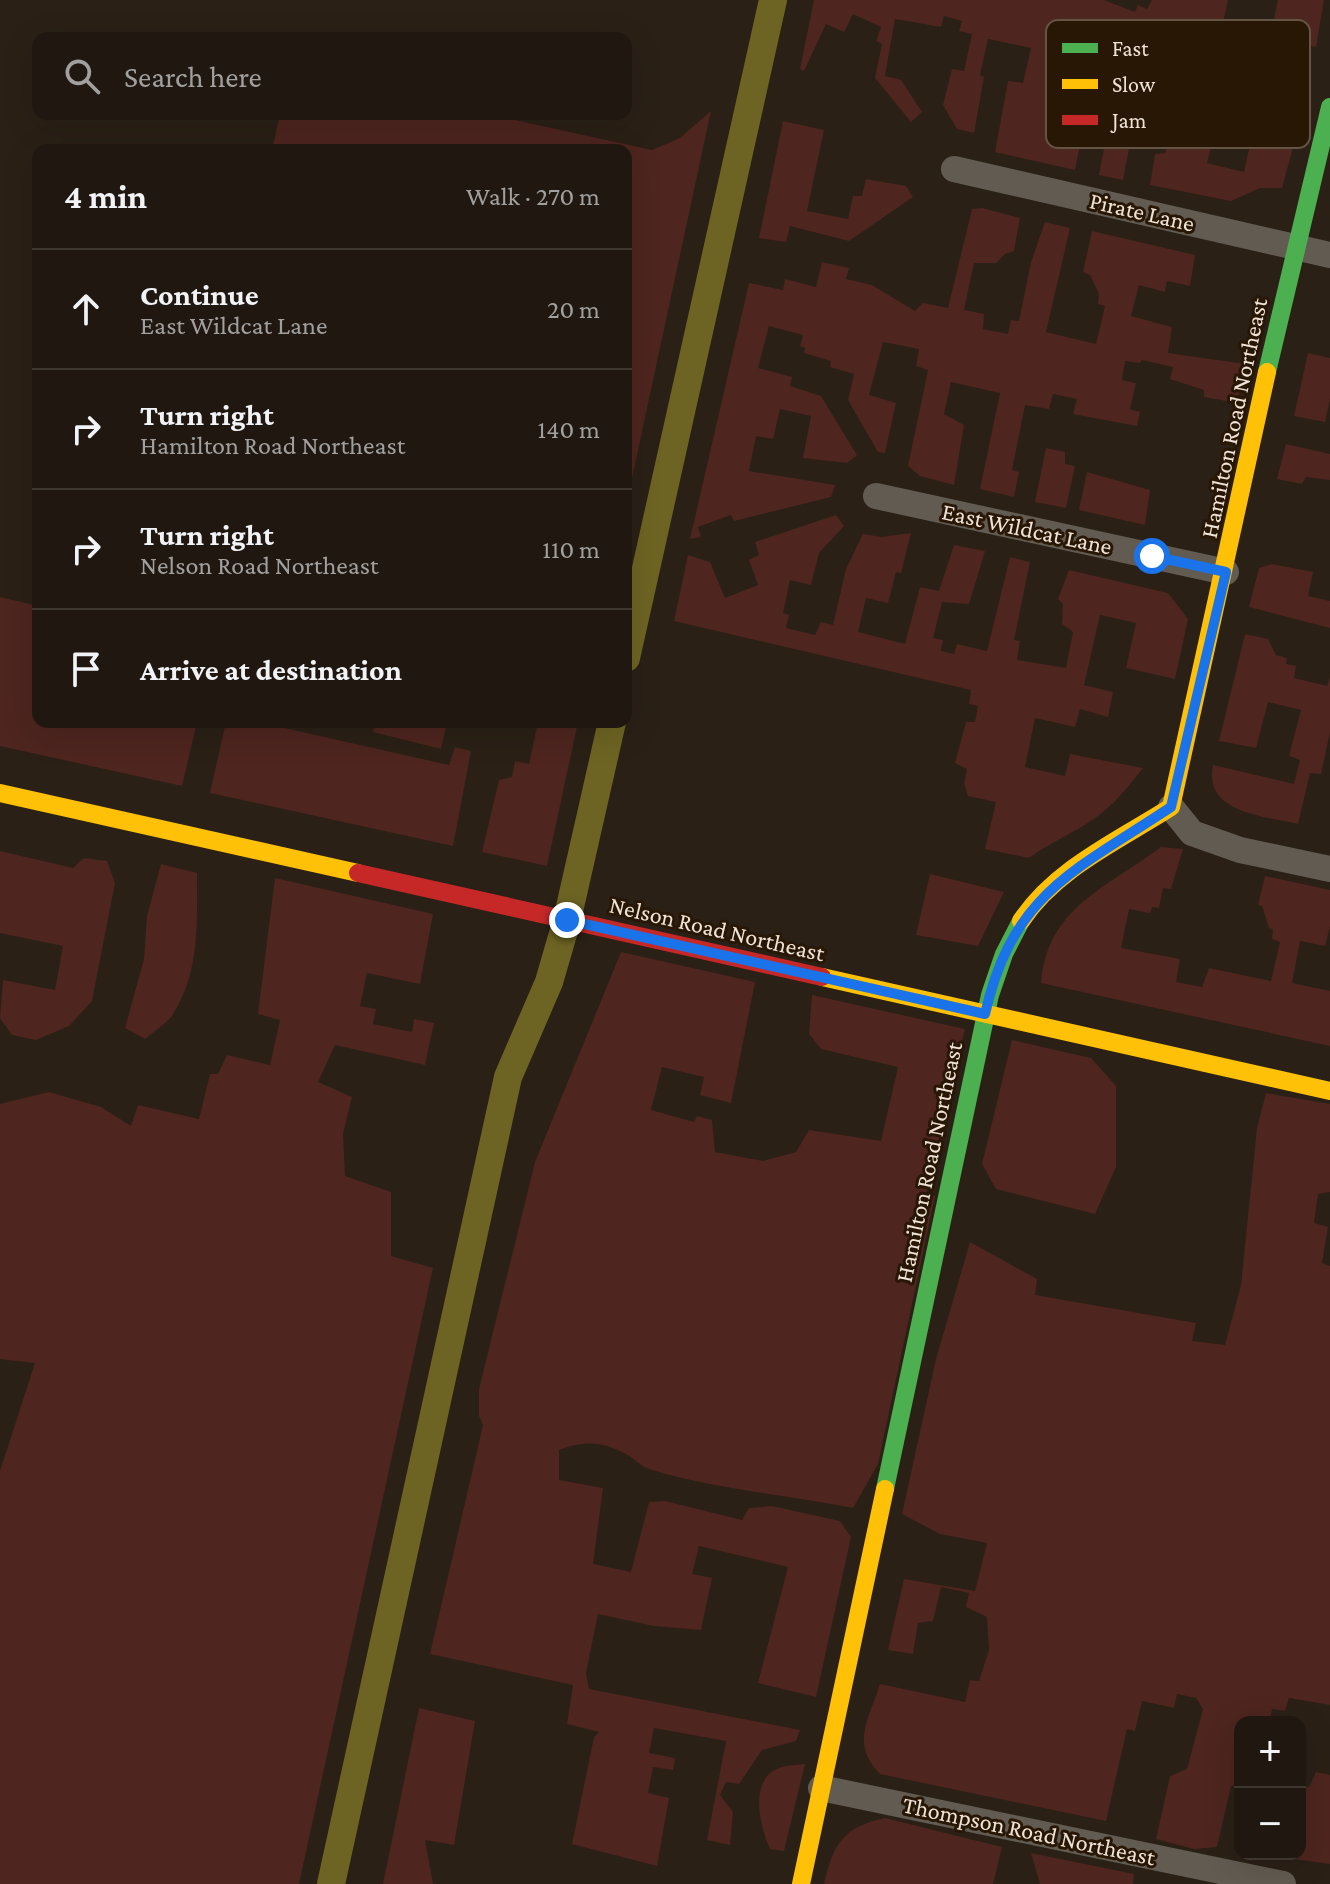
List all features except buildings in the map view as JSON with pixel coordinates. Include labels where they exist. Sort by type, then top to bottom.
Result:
[{"type":"street","name":"Hamilton Road Northeast","points":[[801,1884],[985,1014],[1002,954],[1025,914],[1061,880],[1171,807],[1226,572],[1295,246],[1330,107]]},
{"type":"street","name":"Pirate Lane","points":[[954,169],[1330,255]]},
{"type":"street","name":"East Wildcat Lane","points":[[876,496],[1226,572]]},
{"type":"street","name":"Nelson Road Northeast","points":[[0,793],[1330,1091]]},
{"type":"street","points":[[1171,807],[1192,833],[1240,850],[1330,869]]},
{"type":"street","name":"Thompson Road Northeast","points":[[821,1788],[1283,1884]]},
{"type":"shaded area","points":[[814,0],[1104,0],[1135,12],[1138,5],[1147,9],[1152,0],[1228,0],[1224,20],[1046,20],[1046,148],[1079,148],[1075,170],[995,152],[1008,81],[1023,83],[1031,48],[988,39],[980,75],[984,77],[974,133],[957,129],[943,105],[952,69],[964,71],[972,34],[959,31],[962,21],[944,16],[941,27],[895,19],[885,76],[901,80],[922,112],[911,122],[875,78],[882,44],[876,41],[881,27],[853,14],[844,32],[826,24],[804,71],[800,69]]},
{"type":"shaded area","points":[[1278,0],[1324,0],[1316,47],[1310,46],[1310,20],[1274,20]]},
{"type":"shaded area","points":[[711,111],[632,478],[632,146],[652,150],[680,138]]},
{"type":"shaded area","points":[[279,120],[514,120],[624,144],[273,144]]},
{"type":"shaded area","points":[[783,121],[824,130],[807,211],[848,219],[853,196],[862,196],[866,179],[906,186],[913,197],[849,241],[790,226],[786,242],[759,238]]},
{"type":"shaded area","points":[[1104,148],[1129,148],[1123,180],[1099,175]]},
{"type":"shaded area","points":[[1166,148],[1211,148],[1207,163],[1244,172],[1249,148],[1293,148],[1282,188],[1260,188],[1231,201],[1150,185],[1155,154],[1165,153]]},
{"type":"shaded area","points":[[982,208],[1020,218],[1014,251],[1005,254],[996,263],[974,263],[964,310],[984,314],[983,329],[1008,334],[1011,320],[1019,321],[1031,262],[1045,222],[1070,228],[1046,332],[1096,344],[1105,306],[1098,304],[1099,294],[1090,275],[1083,272],[1092,231],[1195,255],[1190,286],[1167,281],[1165,292],[1139,285],[1131,316],[1172,327],[1168,353],[1245,364],[1237,403],[1204,397],[1204,390],[1170,379],[1173,367],[1142,360],[1140,363],[1125,361],[1122,380],[1136,383],[1130,409],[1140,412],[1137,426],[1073,414],[1077,399],[1053,394],[1049,409],[1025,405],[1012,470],[1019,472],[1014,497],[980,489],[1000,393],[951,382],[944,414],[964,425],[954,485],[920,476],[908,466],[928,370],[916,366],[919,349],[883,342],[869,395],[896,403],[885,453],[878,452],[848,400],[854,374],[830,367],[831,361],[804,353],[805,348],[800,346],[803,335],[769,326],[758,368],[792,377],[790,386],[821,396],[857,455],[847,463],[803,458],[811,416],[780,409],[773,439],[756,436],[749,471],[835,485],[831,497],[734,521],[731,515],[698,527],[701,537],[690,539],[749,283],[783,290],[785,279],[816,287],[822,262],[849,268],[846,279],[872,285],[915,311],[923,303],[948,308],[972,209]]},
{"type":"shaded area","points":[[1308,353],[1330,358],[1330,399],[1325,422],[1294,416]]},
{"type":"shaded area","points":[[1286,444],[1330,454],[1330,480],[1306,477],[1302,484],[1277,479]]},
{"type":"shaded area","points":[[1046,448],[1065,452],[1065,464],[1075,466],[1066,508],[1035,502]]},
{"type":"shaded area","points":[[1087,472],[1150,490],[1145,525],[1079,510]]},
{"type":"shaded area","points":[[836,515],[844,526],[819,553],[811,585],[790,580],[783,613],[789,615],[786,628],[815,635],[821,622],[833,625],[846,569],[863,534],[882,537],[911,533],[901,573],[896,572],[888,603],[866,598],[858,632],[905,644],[920,587],[939,591],[954,545],[985,551],[969,604],[942,602],[933,638],[943,640],[941,651],[954,654],[957,644],[987,651],[1010,557],[1030,562],[1014,640],[1020,641],[1017,660],[1066,668],[1073,632],[1062,624],[1063,604],[1058,599],[1069,570],[1168,593],[1188,619],[1175,679],[1126,668],[1136,623],[1100,615],[1084,685],[1113,692],[1108,717],[1080,709],[1075,727],[1035,718],[1025,767],[1065,776],[1070,754],[1143,768],[1108,808],[1029,858],[985,849],[996,802],[968,796],[964,783],[967,769],[955,763],[966,722],[975,722],[978,706],[969,704],[971,690],[674,621],[688,555],[710,562],[725,598],[758,585],[749,560],[759,555],[755,542]]},
{"type":"shaded area","points":[[1272,564],[1313,572],[1308,596],[1330,601],[1330,628],[1249,607],[1259,568]]},
{"type":"shaded area","points":[[0,597],[32,605],[32,728],[196,728],[182,786],[0,746]]},
{"type":"shaded area","points":[[1245,634],[1268,639],[1276,655],[1287,658],[1286,664],[1296,666],[1294,678],[1327,686],[1330,677],[1330,732],[1321,774],[1310,773],[1298,824],[1239,810],[1217,793],[1212,781],[1213,765],[1294,784],[1300,760],[1289,756],[1301,710],[1268,702],[1256,748],[1219,741]]},
{"type":"shaded area","points":[[225,728],[285,728],[449,765],[455,747],[471,751],[453,846],[210,793]]},
{"type":"shaded area","points":[[374,728],[446,728],[441,749],[373,732]]},
{"type":"shaded area","points":[[537,728],[577,728],[547,866],[482,852],[499,780],[512,777],[515,761],[529,764]]},
{"type":"shaded area","points":[[1161,847],[1183,849],[1171,889],[1163,888],[1159,908],[1152,907],[1150,913],[1129,909],[1121,948],[1180,959],[1176,982],[1202,987],[1209,968],[1271,981],[1280,942],[1272,939],[1273,929],[1269,928],[1262,906],[1258,905],[1265,876],[1330,890],[1330,926],[1325,946],[1300,941],[1292,983],[1330,991],[1330,1046],[1041,983],[1046,957],[1055,935],[1068,917],[1101,888]]},
{"type":"shaded area","points":[[0,851],[73,868],[84,858],[107,861],[115,883],[92,1001],[69,1026],[36,1040],[12,1035],[0,1018],[3,980],[55,990],[63,946],[0,933]]},
{"type":"shaded area","points":[[161,864],[197,873],[195,946],[182,998],[170,1018],[145,1039],[125,1028],[144,959],[147,916]]},
{"type":"shaded area","points":[[930,874],[1004,892],[978,946],[916,935]]},
{"type":"shaded area","points":[[275,878],[433,914],[420,984],[367,973],[360,1006],[376,1009],[373,1024],[412,1032],[414,1019],[434,1023],[425,1065],[335,1045],[318,1082],[352,1097],[343,1134],[345,1176],[391,1192],[391,1256],[433,1268],[299,1884],[0,1884],[0,1471],[35,1363],[0,1359],[0,1104],[49,1092],[101,1107],[131,1126],[138,1105],[199,1119],[210,1074],[218,1074],[227,1055],[270,1065],[280,1020],[258,1014]]},
{"type":"shaded area","points":[[621,952],[755,982],[731,1103],[700,1095],[704,1077],[662,1067],[651,1110],[694,1122],[697,1116],[712,1120],[715,1152],[763,1161],[796,1152],[809,1130],[881,1141],[898,1067],[821,1049],[809,1034],[812,995],[965,1029],[926,1194],[935,1196],[878,1464],[853,1508],[674,1476],[646,1468],[624,1453],[599,1444],[576,1445],[559,1450],[559,1480],[603,1488],[593,1564],[631,1572],[649,1502],[665,1501],[742,1520],[749,1508],[772,1506],[840,1521],[851,1537],[816,1697],[758,1683],[788,1567],[699,1546],[692,1574],[712,1578],[701,1630],[654,1626],[598,1614],[586,1673],[589,1689],[800,1730],[796,1741],[762,1750],[739,1784],[726,1782],[720,1795],[733,1812],[730,1845],[707,1840],[726,1741],[654,1728],[649,1753],[675,1758],[673,1770],[653,1767],[648,1793],[669,1798],[657,1866],[572,1844],[594,1737],[599,1732],[567,1724],[573,1685],[430,1654],[483,1425],[479,1416],[479,1389],[535,1162]]},
{"type":"shaded area","points":[[1012,1040],[1091,1058],[1116,1086],[1116,1167],[1095,1214],[996,1189],[982,1164]]},
{"type":"shaded area","points":[[1266,1093],[1330,1104],[1330,1192],[1318,1194],[1314,1223],[1328,1227],[1322,1263],[1330,1266],[1330,1705],[1289,1698],[1285,1711],[1272,1709],[1271,1716],[1234,1716],[1234,1785],[1231,1786],[1217,1847],[1194,1849],[1156,1839],[1170,1776],[1187,1769],[1203,1709],[1196,1698],[1177,1694],[1174,1708],[1142,1701],[1135,1731],[1127,1729],[1106,1821],[880,1774],[871,1763],[864,1742],[867,1720],[880,1684],[965,1702],[970,1680],[979,1681],[989,1650],[987,1617],[966,1607],[969,1593],[941,1587],[933,1621],[918,1623],[913,1654],[888,1650],[904,1579],[975,1591],[987,1543],[940,1534],[902,1514],[936,1359],[970,1242],[1037,1279],[1035,1295],[1196,1323],[1192,1341],[1225,1345],[1241,1285],[1257,1128]]},
{"type":"shaded area","points":[[419,1708],[475,1721],[454,1845],[425,1840],[433,1884],[383,1884]]},
{"type":"shaded area","points":[[805,1764],[784,1851],[770,1849],[760,1817],[763,1782],[779,1768]]},
{"type":"shaded area","points":[[1316,1772],[1330,1775],[1330,1864],[1301,1860],[1306,1860],[1306,1788],[1310,1786]]},
{"type":"shaded area","points":[[885,1818],[1002,1847],[993,1884],[824,1884],[831,1858],[842,1839],[859,1826]]},
{"type":"shaded area","points":[[1031,1853],[1134,1874],[1133,1884],[1040,1884]]},
{"type":"waterway","points":[[632,631],[773,0]]},
{"type":"waterway","points":[[331,1884],[508,1077],[549,982],[567,920],[611,728]]},
{"type":"traffic: fast","points":[[1267,372],[1330,107]]},
{"type":"traffic: fast","points":[[885,1489],[990,995],[1004,954],[1021,921]]},
{"type":"traffic: slow","points":[[1021,921],[1035,902],[1070,870],[1171,807],[1267,372]]},
{"type":"traffic: slow","points":[[0,793],[358,873]]},
{"type":"traffic: slow","points":[[822,977],[1330,1091]]},
{"type":"traffic: slow","points":[[801,1884],[885,1489]]},
{"type":"traffic: jam","points":[[358,873],[822,977]]},
{"type":"route","points":[[567,920],[985,1014],[1002,954],[1025,914],[1061,880],[1171,807],[1226,572],[1152,556]]}]
